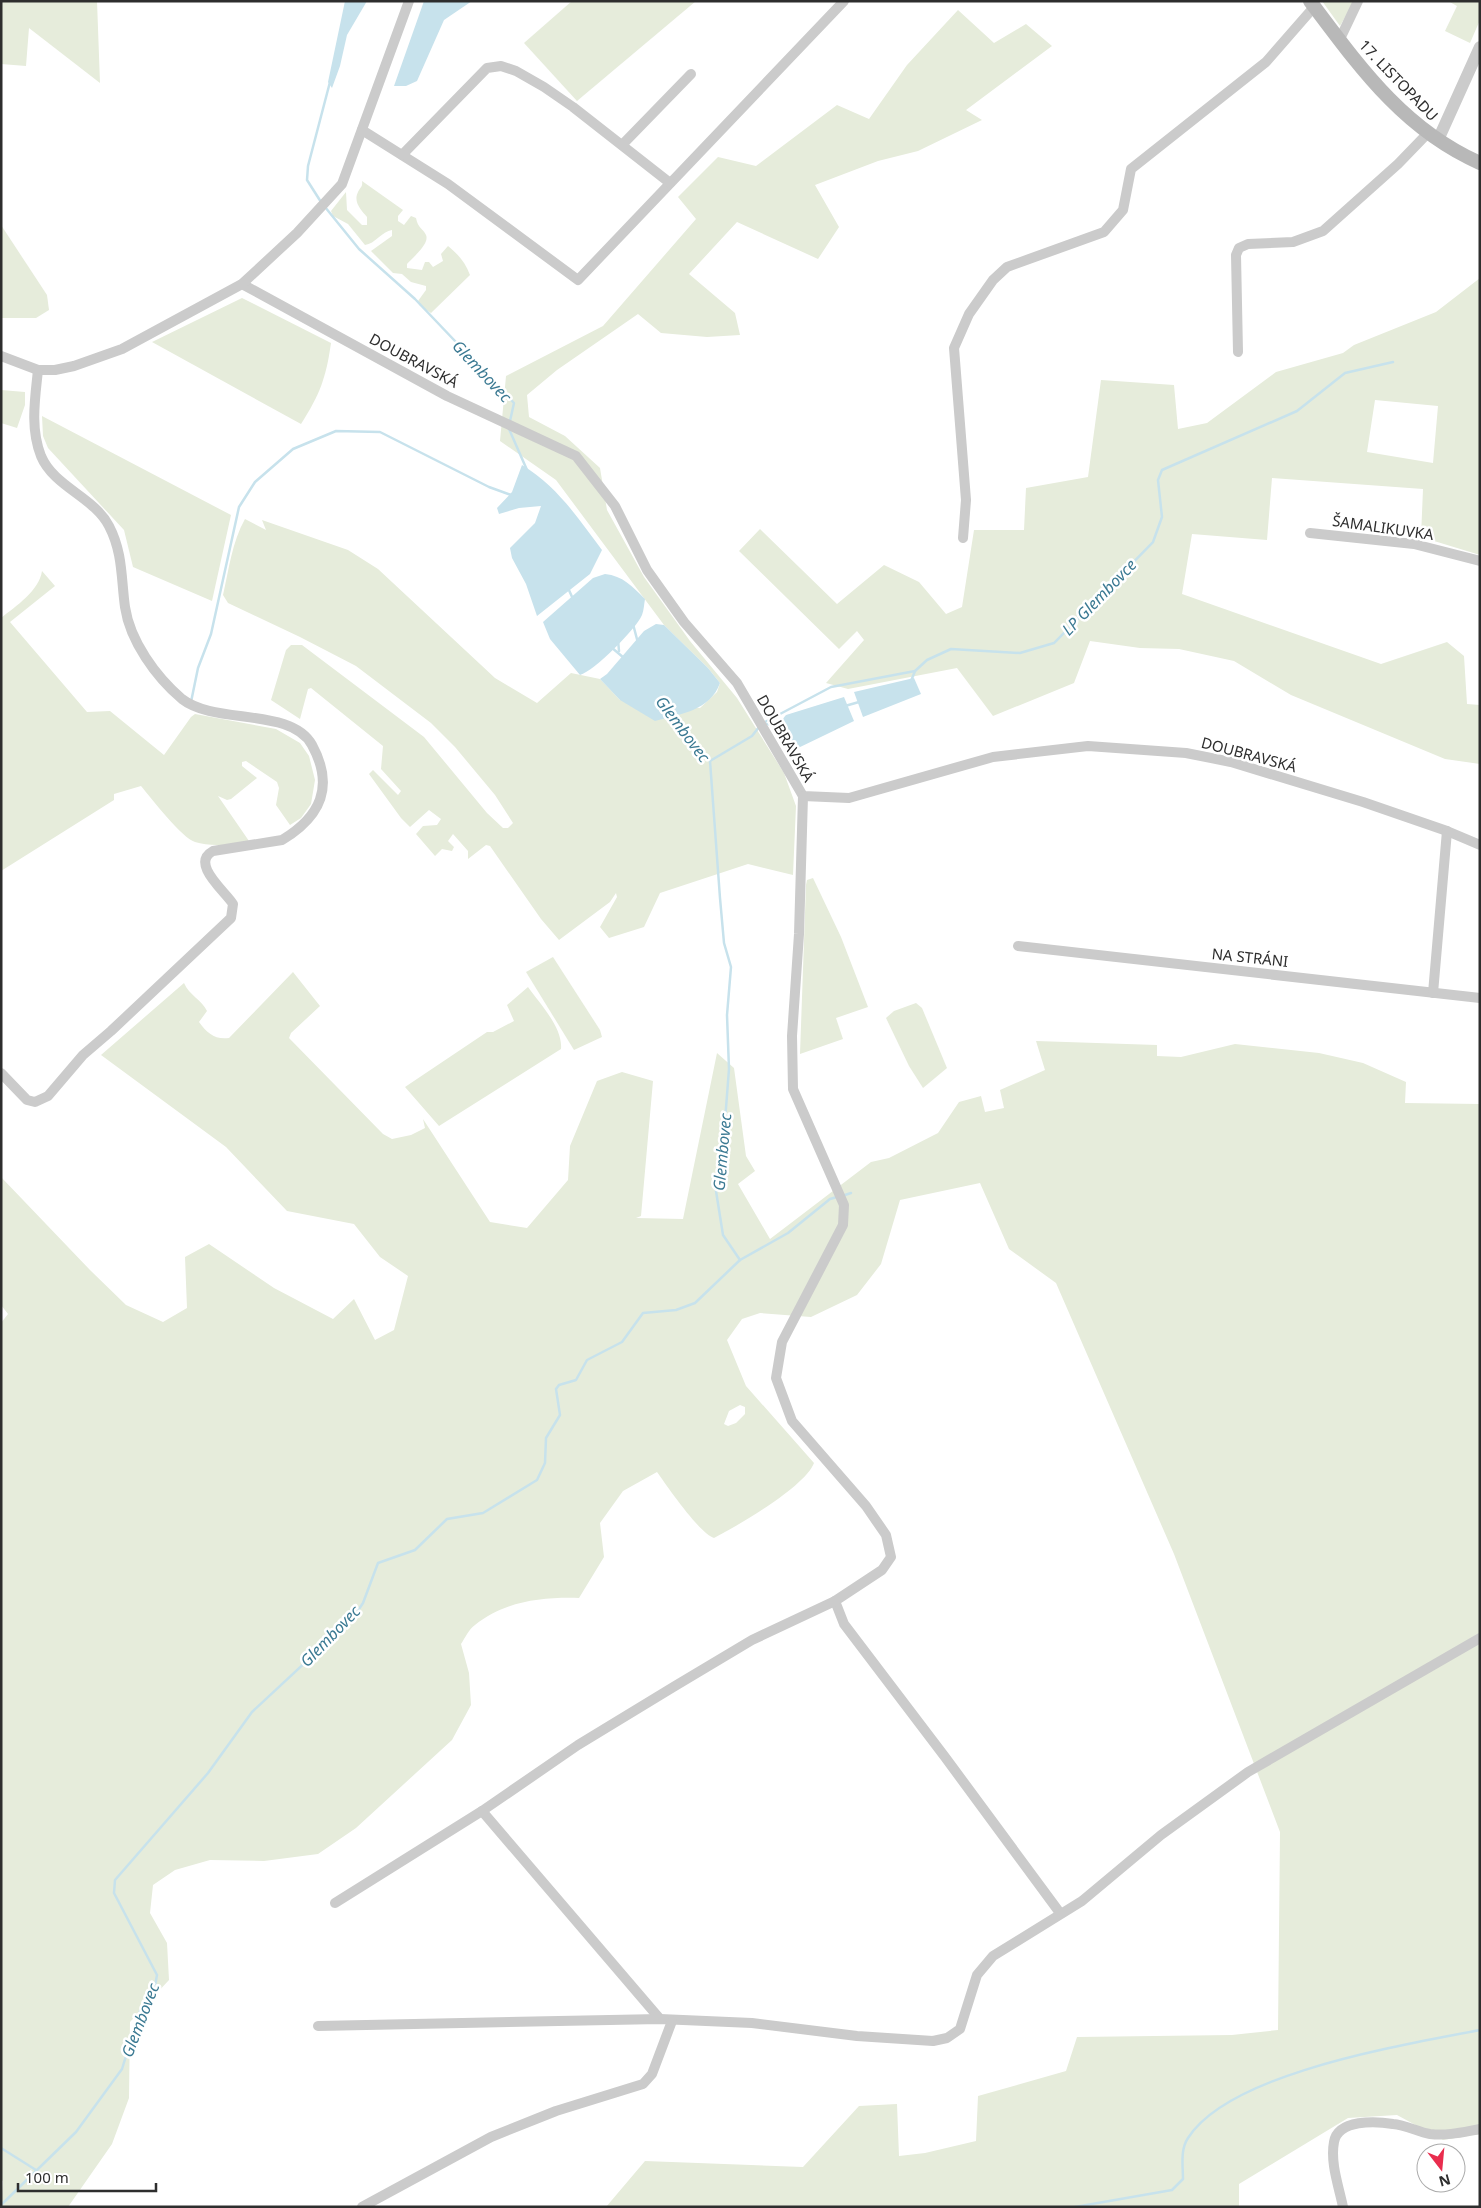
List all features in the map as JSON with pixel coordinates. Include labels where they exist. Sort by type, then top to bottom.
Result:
[{"type":"main road","name":"17. LISTOPADU","points":[[1312,4],[1339,41],[1378,86],[1432,137],[1480,163]]},
{"type":"street","points":[[1,356],[38,370],[55,370],[74,366],[122,349],[242,284],[297,233],[342,184],[409,1]]},
{"type":"street","points":[[362,130],[448,184],[578,280],[844,1]]},
{"type":"street","points":[[1339,41],[1358,1]]},
{"type":"street","points":[[963,538],[966,500],[954,348],[969,314],[993,280],[1007,267],[1104,232],[1123,210],[1131,169],[1266,62],[1312,4]]},
{"type":"street","points":[[1238,352],[1236,255],[1239,248],[1248,244],[1293,242],[1323,231],[1398,164],[1432,137],[1480,46]]},
{"type":"street","points":[[402,155],[487,68],[501,66],[516,71],[544,87],[670,183]]},
{"type":"street","points":[[622,145],[691,74]]},
{"type":"street","name":"DOUBRAVSKÁ","points":[[242,284],[447,396],[576,456],[615,506],[647,570],[674,607],[737,683],[803,796],[849,798],[993,757],[1088,746],[1186,753],[1231,762],[1363,802],[1447,831],[1480,845]]},
{"type":"street","points":[[1,1073],[27,1100],[35,1102],[48,1096],[82,1055],[111,1031],[231,918],[233,904],[206,870],[204,860],[207,854],[212,851],[282,840],[310,819],[321,799],[323,784],[317,756],[311,743],[296,730],[278,723],[196,707],[183,699],[149,661],[130,629],[125,608],[122,562],[114,536],[98,512],[60,481],[42,458],[36,439],[34,421],[38,370]]},
{"type":"street","name":"ŠAMALIKUVKA","points":[[1310,532],[1414,544],[1480,561]]},
{"type":"street","points":[[335,1903],[482,1811],[578,1745],[675,1686],[752,1640],[835,1601],[882,1570],[891,1557],[886,1535],[866,1506],[792,1421],[776,1378],[782,1342],[843,1226],[844,1205],[793,1089],[792,1036],[799,934],[803,796]]},
{"type":"street","points":[[1433,993],[1447,831]]},
{"type":"street","name":"NA STRÁNI","points":[[1018,946],[1480,998]]},
{"type":"street","points":[[835,1601],[844,1624],[1060,1913]]},
{"type":"street","points":[[318,2026],[660,2019],[752,2023],[857,2036],[933,2041],[947,2038],[960,2029],[977,1975],[993,1956],[1082,1901],[1161,1836],[1248,1772],[1480,1638]]},
{"type":"street","points":[[482,1811],[660,2019]]},
{"type":"street","points":[[362,2207],[491,2137],[556,2111],[643,2084],[652,2074],[672,2021]]},
{"type":"street","points":[[1343,2207],[1334,2159],[1334,2141],[1341,2129],[1354,2124],[1393,2123],[1428,2133],[1449,2135],[1480,2129]]},
{"type":"green space","points":[[1,1],[97,1],[100,83],[29,28],[26,66],[1,64]]},
{"type":"green space","points":[[572,1],[696,1],[577,101],[524,43]]},
{"type":"green space","points":[[1322,1],[1354,1],[1340,26]]},
{"type":"green space","points":[[1448,1],[1480,1],[1480,20],[1470,43],[1445,31],[1457,6]]},
{"type":"green space","points":[[958,10],[994,43],[1026,24],[1052,46],[966,110],[982,120],[918,151],[878,161],[815,185],[839,227],[818,259],[737,222],[689,274],[735,313],[740,335],[707,337],[661,333],[638,314],[557,370],[527,395],[529,417],[565,436],[600,468],[607,510],[644,577],[690,641],[737,698],[784,773],[796,806],[793,875],[748,864],[660,893],[644,927],[609,938],[600,927],[617,897],[616,893],[610,902],[559,940],[541,919],[490,846],[486,845],[468,859],[468,851],[453,834],[448,841],[454,847],[452,851],[442,849],[435,856],[416,834],[423,826],[437,825],[441,819],[429,810],[410,827],[401,818],[369,774],[373,770],[398,795],[401,791],[381,769],[383,746],[311,688],[308,689],[300,719],[271,700],[286,650],[291,645],[302,645],[424,737],[487,813],[503,828],[508,828],[513,823],[495,795],[455,747],[431,723],[356,666],[228,603],[223,595],[237,537],[245,519],[266,530],[262,520],[348,550],[378,569],[495,678],[537,703],[571,673],[600,679],[620,700],[700,708],[717,692],[720,683],[708,668],[664,625],[556,480],[500,441],[506,376],[603,326],[696,219],[678,197],[718,157],[756,166],[837,105],[869,119],[907,65]]},
{"type":"green space","points":[[362,181],[403,210],[398,216],[398,221],[404,225],[411,216],[416,218],[425,233],[427,239],[420,251],[407,264],[407,268],[422,270],[425,262],[429,262],[433,267],[443,261],[441,254],[448,246],[466,266],[470,275],[431,313],[419,305],[418,301],[426,290],[426,286],[411,282],[402,274],[393,273],[371,251],[392,236],[392,230],[365,245],[348,224],[333,216],[331,211],[346,192],[347,210],[362,225],[367,225],[367,217],[358,206],[356,199],[362,186]]},
{"type":"green space","points":[[1,225],[47,295],[49,310],[36,318],[1,318]]},
{"type":"green space","points":[[1480,278],[1480,555],[1421,537],[1423,489],[1272,478],[1267,540],[1192,534],[1182,594],[1381,664],[1447,642],[1464,656],[1467,704],[1480,705],[1480,764],[1445,759],[1291,695],[1234,661],[1179,649],[1140,648],[1090,641],[1074,683],[993,716],[957,668],[848,689],[826,683],[864,640],[857,631],[839,649],[739,551],[760,529],[837,604],[884,565],[919,582],[946,614],[962,607],[974,530],[1024,530],[1026,488],[1088,477],[1101,380],[1174,385],[1178,429],[1207,423],[1276,372],[1343,353],[1354,345],[1436,312]],"holes":[[[1375,400],[1438,406],[1433,463],[1367,452]]]},
{"type":"green space","points":[[242,298],[331,343],[321,385],[313,404],[301,424],[152,342]]},
{"type":"green space","points":[[1,390],[25,392],[25,405],[17,428],[1,423]]},
{"type":"green space","points":[[42,416],[231,515],[212,601],[133,567],[124,530],[48,448],[43,436]]},
{"type":"green space","points":[[42,571],[55,586],[10,622],[87,712],[110,711],[164,755],[195,714],[276,729],[300,743],[309,756],[315,780],[311,804],[301,818],[290,825],[276,805],[279,788],[277,782],[246,761],[242,762],[242,766],[257,778],[231,799],[227,800],[218,796],[249,841],[236,844],[208,845],[189,839],[175,826],[141,786],[114,794],[114,800],[1,871],[1,618],[32,591]]},
{"type":"green space","points":[[813,878],[841,937],[868,1007],[836,1018],[843,1039],[800,1054],[806,885],[807,880]]},
{"type":"green space","points":[[553,957],[600,1030],[602,1037],[574,1050],[526,972]]},
{"type":"green space","points":[[293,972],[320,1006],[291,1033],[289,1038],[383,1134],[392,1139],[411,1135],[425,1128],[423,1119],[490,1222],[527,1228],[568,1180],[570,1146],[597,1081],[622,1072],[653,1081],[641,1216],[636,1218],[683,1219],[717,1053],[734,1068],[746,1156],[755,1171],[738,1184],[770,1239],[871,1162],[889,1158],[938,1133],[959,1102],[981,1096],[985,1112],[1004,1108],[1000,1090],[1045,1070],[1036,1041],[1157,1045],[1157,1056],[1181,1057],[1235,1044],[1319,1053],[1363,1063],[1406,1082],[1405,1103],[1480,1104],[1480,2134],[1443,2140],[1397,2115],[1348,2118],[1239,2184],[1239,2207],[606,2207],[645,2161],[803,2167],[859,2106],[897,2104],[899,2156],[925,2153],[976,2141],[978,2096],[1066,2071],[1077,2037],[1232,2035],[1278,2030],[1280,1832],[1174,1554],[1056,1283],[1009,1249],[980,1183],[900,1200],[881,1264],[857,1295],[811,1317],[760,1313],[742,1319],[727,1340],[746,1386],[814,1463],[808,1473],[798,1483],[769,1505],[714,1538],[708,1535],[692,1519],[657,1472],[623,1491],[600,1523],[604,1557],[579,1598],[551,1598],[524,1602],[487,1617],[471,1629],[461,1644],[469,1673],[471,1705],[452,1740],[356,1828],[318,1854],[264,1861],[210,1860],[175,1870],[153,1885],[150,1913],[167,1943],[169,1980],[130,2022],[129,2098],[112,2144],[68,2207],[1,2207],[3,2181],[1,2180],[1,1323],[8,1314],[1,1305],[1,1177],[126,1305],[163,1322],[187,1308],[185,1257],[209,1244],[274,1288],[333,1319],[354,1299],[375,1340],[394,1330],[408,1276],[380,1257],[354,1224],[287,1211],[226,1147],[101,1055],[184,983],[207,1011],[199,1022],[202,1026],[215,1037],[229,1038]],"holes":[[[740,1405],[745,1407],[745,1414],[736,1423],[728,1426],[724,1424],[729,1411]]]},
{"type":"green space","points":[[528,987],[554,1024],[561,1041],[561,1049],[439,1126],[405,1087],[487,1032],[493,1032],[514,1021],[507,1005]]},
{"type":"green space","points":[[916,1003],[922,1008],[947,1068],[923,1088],[909,1066],[886,1018],[894,1011]]},
{"type":"water","points":[[345,1],[367,1],[347,35],[340,66],[332,88],[328,82]]},
{"type":"water","points":[[424,1],[472,1],[444,20],[417,81],[406,86],[394,86]]},
{"type":"water","points":[[522,465],[535,473],[556,493],[602,550],[590,574],[537,616],[526,584],[512,558],[510,548],[535,523],[541,506],[519,508],[499,514],[497,508],[512,492]]},
{"type":"water","points":[[605,574],[622,579],[636,590],[645,599],[643,611],[632,630],[614,649],[595,666],[580,675],[550,639],[543,622],[593,578]]},
{"type":"water","points":[[656,624],[664,625],[708,668],[720,683],[709,700],[702,705],[693,710],[655,721],[620,700],[600,679],[607,674],[644,631]]},
{"type":"water","points":[[914,678],[921,694],[863,717],[854,692]]},
{"type":"water","points":[[844,697],[854,721],[796,749],[790,747],[781,727],[781,723],[786,715]]},
{"type":"waterway","name":"Glembovec","points":[[321,202],[307,180],[308,166],[330,82]]},
{"type":"waterway","name":"Glembovec","points":[[325,207],[359,249],[415,299],[514,403],[510,421]]},
{"type":"waterway","name":"LP Glembovce","points":[[763,723],[831,687],[915,671],[927,660],[951,649],[1020,653],[1054,643],[1153,542],[1162,517],[1158,480],[1162,470],[1297,411],[1345,373],[1393,362]]},
{"type":"waterway","name":"Glembovec","points":[[509,429],[527,470]]},
{"type":"waterway","points":[[191,702],[198,668],[211,634],[239,507],[255,482],[293,449],[336,431],[380,432],[489,487],[511,495]]},
{"type":"waterway","points":[[568,588],[573,599]]},
{"type":"waterway","name":"Glembovec","points":[[633,624],[638,643]]},
{"type":"waterway","points":[[618,640],[619,651]]},
{"type":"waterway","points":[[611,647],[624,658]]},
{"type":"waterway","points":[[911,681],[915,671]]},
{"type":"waterway","points":[[845,706],[859,702]]},
{"type":"waterway","name":"Glembovec","points":[[1,2205],[76,2132],[122,2069],[140,2011],[155,1986],[157,1975],[114,1893],[115,1880],[208,1773],[252,1712],[353,1618],[363,1603],[378,1563],[415,1550],[447,1519],[483,1513],[537,1480],[545,1463],[546,1438],[560,1415],[556,1389],[559,1385],[576,1380],[587,1360],[622,1342],[643,1313],[676,1310],[695,1303],[740,1260],[723,1235],[716,1191],[722,1160],[729,1069],[727,1015],[731,967],[724,943],[710,761],[686,736],[677,720],[671,715]]},
{"type":"waterway","points":[[766,724],[782,725]]},
{"type":"waterway","name":"LP Glembovce","points":[[710,761],[752,736],[759,727]]},
{"type":"waterway","name":"LP Glembovce","points":[[842,1196],[851,1193]]},
{"type":"waterway","name":"LP Glembovce","points":[[740,1260],[788,1233],[830,1199],[837,1197]]},
{"type":"waterway","points":[[1075,2207],[1172,2190],[1183,2179],[1183,2153],[1188,2138],[1210,2115],[1241,2095],[1279,2079],[1366,2053],[1480,2030]]},
{"type":"waterway","points":[[1,2148],[36,2170]]}]
